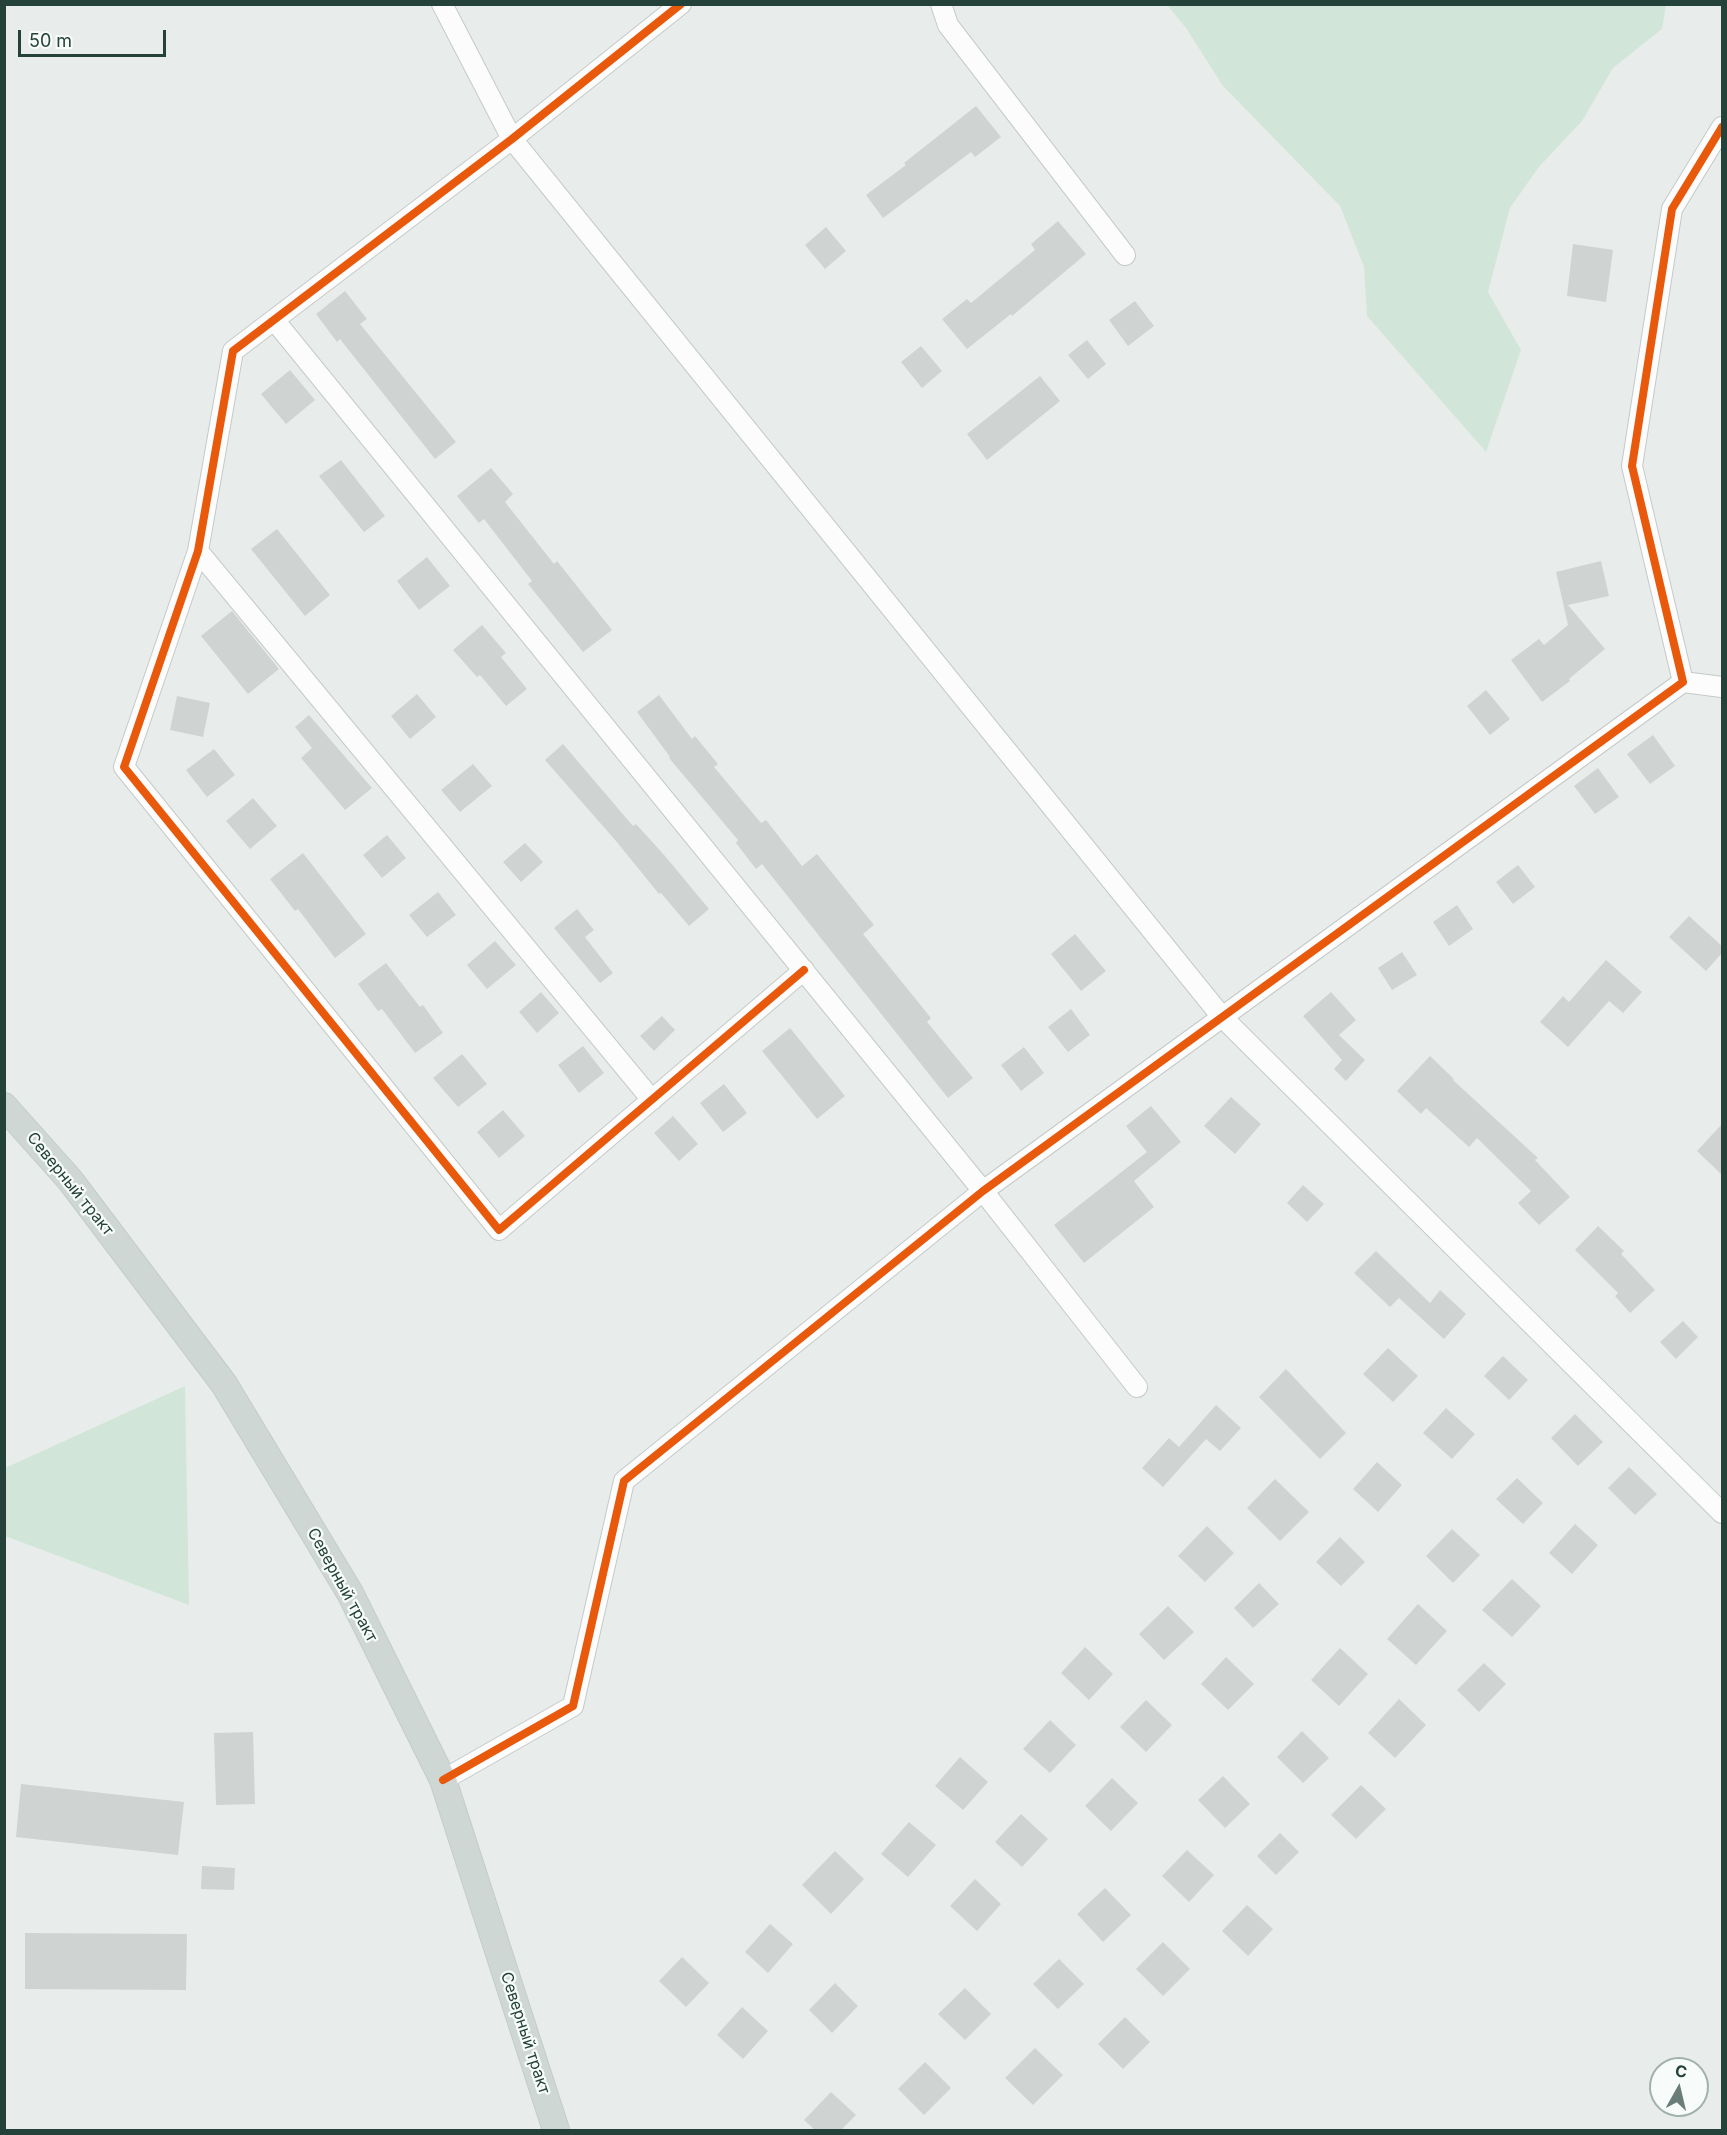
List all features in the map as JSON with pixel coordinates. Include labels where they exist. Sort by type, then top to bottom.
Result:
[{"type":"main road","name":"Северный тракт","points":[[4,1106],[70,1180],[224,1384],[350,1593],[443,1780],[556,2130]]},
{"type":"street","points":[[442,4],[512,139],[1222,1017],[1722,1513]]},
{"type":"street","points":[[681,4],[512,139],[233,351],[198,551],[124,767],[500,1230],[804,970]]},
{"type":"street","points":[[941,4],[948,25],[1125,255]]},
{"type":"street","points":[[1683,681],[1632,466],[1672,209],[1722,127]]},
{"type":"street","points":[[275,321],[983,1191],[1137,1386]]},
{"type":"street","points":[[198,551],[652,1100]]},
{"type":"street","points":[[443,1780],[573,1706],[624,1481],[983,1191],[1683,681],[1722,687]]},
{"type":"green space","points":[[1167,5],[1666,5],[1662,29],[1613,68],[1582,121],[1538,168],[1510,208],[1488,292],[1521,350],[1486,452],[1367,316],[1364,267],[1340,206],[1223,86],[1186,28]]},
{"type":"green space","points":[[185,1386],[189,1605],[5,1536],[5,1468]]},
{"type":"building","points":[[976,106],[1001,137],[975,157],[971,152],[883,218],[866,195],[906,165],[904,163]]},
{"type":"building","points":[[1058,221],[1086,254],[1012,316],[1011,314],[967,349],[942,319],[967,299],[971,303],[1035,250],[1031,244]]},
{"type":"building","points":[[826,227],[846,251],[825,269],[805,245]]},
{"type":"building","points":[[1573,244],[1613,250],[1606,302],[1567,296]]},
{"type":"building","points":[[345,291],[367,319],[360,324],[456,442],[435,459],[340,339],[337,342],[316,314]]},
{"type":"building","points":[[1135,301],[1154,326],[1128,346],[1109,320]]},
{"type":"building","points":[[1087,340],[1106,364],[1088,379],[1068,355]]},
{"type":"building","points":[[921,346],[942,371],[922,388],[901,362]]},
{"type":"building","points":[[290,370],[315,400],[286,424],[261,394]]},
{"type":"building","points":[[1040,376],[1060,401],[987,460],[967,434]]},
{"type":"building","points":[[341,460],[385,516],[364,532],[319,476]]},
{"type":"building","points":[[491,468],[513,494],[505,502],[554,564],[557,561],[612,630],[583,652],[528,584],[532,581],[484,519],[479,523],[457,496]]},
{"type":"building","points":[[277,529],[330,595],[305,616],[251,549]]},
{"type":"building","points":[[427,557],[450,586],[419,610],[397,581]]},
{"type":"building","points":[[1601,561],[1609,596],[1568,605],[1605,649],[1569,679],[1570,681],[1542,702],[1511,660],[1539,639],[1544,645],[1568,625],[1556,572]]},
{"type":"building","points":[[232,611],[279,669],[248,694],[201,636]]},
{"type":"building","points":[[482,625],[506,653],[501,657],[527,689],[506,706],[480,675],[477,677],[453,650]]},
{"type":"building","points":[[1486,690],[1510,719],[1490,735],[1467,706]]},
{"type":"building","points":[[417,694],[436,717],[410,739],[391,716]]},
{"type":"building","points":[[659,695],[692,739],[695,736],[718,764],[714,767],[761,823],[766,820],[802,866],[817,854],[874,925],[863,934],[931,1018],[927,1022],[973,1078],[948,1098],[762,864],[756,869],[736,843],[738,840],[669,758],[637,712]]},
{"type":"building","points":[[177,696],[210,703],[203,737],[170,730]]},
{"type":"building","points":[[309,715],[372,788],[345,810],[301,758],[312,748],[295,727]]},
{"type":"building","points":[[1653,735],[1675,766],[1650,784],[1627,754]]},
{"type":"building","points":[[563,744],[633,826],[636,824],[665,856],[709,909],[689,926],[545,760]]},
{"type":"building","points":[[214,749],[235,775],[207,797],[186,770]]},
{"type":"building","points":[[473,764],[492,786],[460,812],[441,790]]},
{"type":"building","points":[[1598,768],[1619,797],[1595,814],[1574,786]]},
{"type":"building","points":[[253,798],[277,826],[250,849],[226,821]]},
{"type":"building","points":[[387,835],[406,858],[382,878],[363,855]]},
{"type":"building","points":[[525,843],[543,862],[521,882],[503,862]]},
{"type":"building","points":[[303,853],[366,934],[335,958],[298,909],[295,911],[270,879]]},
{"type":"building","points":[[1518,865],[1535,887],[1513,904],[1496,882]]},
{"type":"building","points":[[438,892],[456,915],[427,937],[409,915]]},
{"type":"building","points":[[1457,905],[1473,929],[1449,946],[1433,922]]},
{"type":"building","points":[[577,909],[594,930],[585,937],[613,973],[600,983],[554,928]]},
{"type":"building","points":[[1689,916],[1722,946],[1722,953],[1706,971],[1669,937]]},
{"type":"building","points":[[1075,934],[1106,971],[1081,991],[1051,954]]},
{"type":"building","points":[[495,941],[516,965],[487,989],[467,965]]},
{"type":"building","points":[[1402,952],[1417,975],[1392,990],[1378,968]]},
{"type":"building","points":[[1606,960],[1642,992],[1623,1013],[1609,1001],[1568,1047],[1540,1022],[1563,996],[1569,1002]]},
{"type":"building","points":[[386,963],[420,1007],[423,1005],[443,1033],[415,1053],[382,1009],[378,1011],[358,984]]},
{"type":"building","points":[[541,992],[559,1013],[537,1033],[519,1012]]},
{"type":"building","points":[[1331,992],[1356,1020],[1339,1035],[1365,1060],[1346,1081],[1334,1069],[1342,1060],[1303,1016]]},
{"type":"building","points":[[1071,1009],[1090,1035],[1068,1052],[1048,1027]]},
{"type":"building","points":[[662,1016],[675,1030],[654,1051],[640,1036]]},
{"type":"building","points":[[790,1028],[845,1096],[817,1119],[762,1051]]},
{"type":"building","points":[[583,1046],[604,1073],[579,1093],[558,1065]]},
{"type":"building","points":[[1024,1047],[1044,1073],[1021,1091],[1001,1065]]},
{"type":"building","points":[[462,1054],[487,1084],[458,1107],[433,1078]]},
{"type":"building","points":[[1430,1056],[1538,1158],[1535,1160],[1570,1197],[1539,1225],[1518,1203],[1531,1191],[1477,1138],[1469,1147],[1426,1108],[1421,1114],[1397,1091]]},
{"type":"building","points":[[724,1084],[747,1113],[723,1132],[700,1103]]},
{"type":"building","points":[[1231,1097],[1261,1124],[1235,1154],[1204,1126]]},
{"type":"building","points":[[1151,1106],[1181,1142],[1134,1181],[1154,1207],[1084,1263],[1054,1225],[1147,1152],[1126,1126]]},
{"type":"building","points":[[503,1110],[525,1136],[499,1158],[477,1132]]},
{"type":"building","points":[[673,1116],[698,1144],[679,1161],[654,1133]]},
{"type":"building","points":[[1722,1124],[1722,1175],[1697,1151]]},
{"type":"building","points":[[1303,1185],[1324,1204],[1307,1222],[1287,1203]]},
{"type":"building","points":[[1598,1226],[1624,1251],[1621,1254],[1655,1290],[1630,1313],[1615,1296],[1618,1293],[1575,1250]]},
{"type":"building","points":[[1376,1251],[1430,1303],[1440,1290],[1466,1314],[1444,1339],[1399,1298],[1390,1307],[1354,1273]]},
{"type":"building","points":[[1683,1321],[1698,1337],[1676,1359],[1660,1342]]},
{"type":"building","points":[[1388,1348],[1418,1376],[1393,1402],[1363,1374]]},
{"type":"building","points":[[1503,1356],[1528,1380],[1509,1400],[1484,1376]]},
{"type":"building","points":[[1286,1369],[1346,1433],[1320,1459],[1259,1397]]},
{"type":"building","points":[[1216,1405],[1241,1428],[1220,1451],[1206,1439],[1163,1487],[1142,1468],[1169,1438],[1179,1447]]},
{"type":"building","points":[[1446,1408],[1475,1434],[1452,1459],[1423,1433]]},
{"type":"building","points":[[1575,1414],[1603,1442],[1578,1466],[1551,1438]]},
{"type":"building","points":[[1377,1462],[1402,1485],[1378,1512],[1353,1489]]},
{"type":"building","points":[[1629,1467],[1657,1494],[1635,1515],[1608,1488]]},
{"type":"building","points":[[1517,1478],[1543,1503],[1523,1524],[1496,1499]]},
{"type":"building","points":[[1275,1479],[1309,1512],[1280,1541],[1247,1508]]},
{"type":"building","points":[[1575,1524],[1598,1545],[1572,1574],[1549,1553]]},
{"type":"building","points":[[1207,1526],[1234,1553],[1205,1582],[1178,1556]]},
{"type":"building","points":[[1452,1529],[1480,1555],[1453,1583],[1426,1556]]},
{"type":"building","points":[[1340,1537],[1365,1562],[1341,1586],[1316,1562]]},
{"type":"building","points":[[1512,1579],[1541,1606],[1512,1637],[1482,1610]]},
{"type":"building","points":[[1259,1583],[1279,1604],[1253,1628],[1234,1608]]},
{"type":"building","points":[[1418,1604],[1447,1631],[1416,1665],[1387,1639]]},
{"type":"building","points":[[1168,1606],[1194,1632],[1164,1660],[1139,1634]]},
{"type":"building","points":[[1085,1647],[1113,1674],[1089,1700],[1061,1673]]},
{"type":"building","points":[[1340,1648],[1368,1674],[1339,1706],[1311,1680]]},
{"type":"building","points":[[1226,1657],[1254,1684],[1228,1710],[1201,1684]]},
{"type":"building","points":[[1484,1663],[1506,1684],[1479,1712],[1457,1690]]},
{"type":"building","points":[[1399,1699],[1426,1725],[1395,1758],[1368,1733]]},
{"type":"building","points":[[1146,1700],[1172,1725],[1146,1752],[1120,1727]]},
{"type":"building","points":[[1050,1720],[1076,1745],[1050,1773],[1023,1749]]},
{"type":"building","points":[[1302,1731],[1329,1758],[1303,1783],[1277,1757]]},
{"type":"building","points":[[253,1732],[255,1804],[216,1805],[214,1733]]},
{"type":"building","points":[[960,1757],[988,1782],[963,1810],[935,1786]]},
{"type":"building","points":[[1223,1776],[1250,1804],[1225,1828],[1198,1800]]},
{"type":"building","points":[[1112,1778],[1138,1803],[1111,1831],[1085,1806]]},
{"type":"building","points":[[21,1784],[184,1802],[178,1855],[16,1837]]},
{"type":"building","points":[[1361,1785],[1386,1809],[1356,1839],[1331,1815]]},
{"type":"building","points":[[1021,1814],[1048,1839],[1022,1867],[995,1842]]},
{"type":"building","points":[[909,1822],[936,1845],[908,1877],[881,1854]]},
{"type":"building","points":[[1280,1833],[1299,1852],[1276,1875],[1257,1856]]},
{"type":"building","points":[[1187,1850],[1214,1875],[1189,1902],[1162,1876]]},
{"type":"building","points":[[835,1851],[864,1879],[831,1914],[802,1885]]},
{"type":"building","points":[[202,1866],[235,1868],[234,1890],[201,1889]]},
{"type":"building","points":[[975,1879],[1001,1904],[977,1931],[950,1906]]},
{"type":"building","points":[[1105,1888],[1131,1915],[1103,1942],[1077,1914]]},
{"type":"building","points":[[1247,1905],[1273,1929],[1248,1956],[1222,1931]]},
{"type":"building","points":[[770,1924],[793,1944],[768,1973],[745,1952]]},
{"type":"building","points":[[25,1933],[187,1934],[186,1990],[25,1989]]},
{"type":"building","points":[[1163,1942],[1190,1969],[1163,1996],[1136,1969]]},
{"type":"building","points":[[682,1957],[709,1983],[686,2007],[659,1981]]},
{"type":"building","points":[[1059,1959],[1084,1984],[1058,2009],[1033,1984]]},
{"type":"building","points":[[835,1983],[858,2006],[832,2033],[809,2010]]},
{"type":"building","points":[[965,1988],[991,2014],[965,2040],[938,2014]]},
{"type":"building","points":[[742,2007],[768,2031],[743,2059],[717,2035]]},
{"type":"building","points":[[1125,2017],[1150,2042],[1123,2069],[1098,2044]]},
{"type":"building","points":[[1035,2048],[1063,2075],[1033,2105],[1005,2078]]},
{"type":"building","points":[[925,2062],[951,2088],[924,2115],[898,2089]]},
{"type":"building","points":[[831,2092],[856,2115],[841,2130],[815,2130],[804,2120]]},
{"type":"cycle path","points":[[681,4],[512,139],[233,351],[198,551],[124,767],[499,1230],[804,970]]},
{"type":"cycle path","points":[[443,1780],[573,1706],[624,1481],[983,1191],[1683,682],[1632,466],[1672,209],[1722,127]]}]
